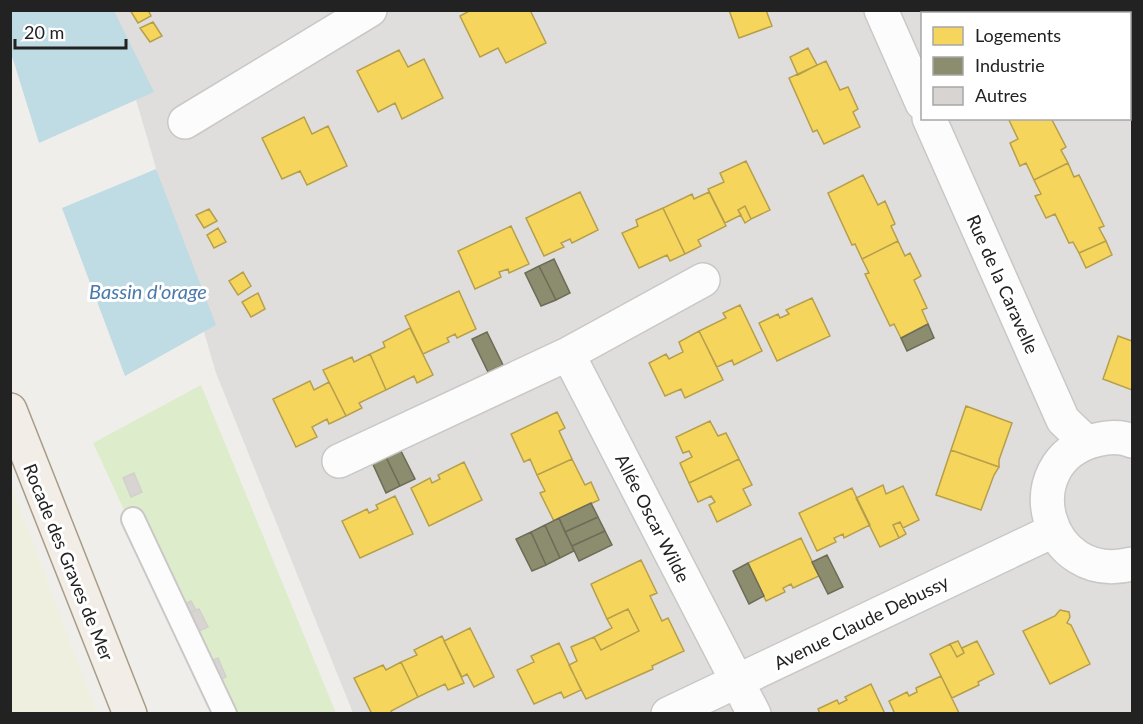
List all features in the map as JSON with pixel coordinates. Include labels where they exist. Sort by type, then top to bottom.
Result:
[{"type":"main road","name":"Rocade des Graves de Mer","points":[[10,410],[19,438],[130,714]]},
{"type":"street","points":[[185,122],[370,10]]},
{"type":"street","points":[[881,10],[921,101]]},
{"type":"street","name":"Rue de la Caravelle","points":[[930,120],[1063,420],[1086,442]]},
{"type":"street","points":[[339,461],[568,354],[703,280]]},
{"type":"street","name":"Allée Oscar Wilde","points":[[568,354],[754,714]]},
{"type":"street","points":[[1132,441],[1106,437],[1086,442],[1068,454],[1055,470],[1048,490],[1047,511],[1053,531],[1065,548],[1080,559],[1099,566],[1119,567],[1132,564]]},
{"type":"street","name":"Avenue Claude Debussy","points":[[668,714],[1053,531]]},
{"type":"lane","points":[[132,519],[225,714]]},
{"type":"shaded area","points":[[110,11],[1132,11],[1132,713],[353,713],[216,373]]},
{"type":"green space","points":[[201,385],[336,713],[218,713],[93,443]]},
{"type":"green space","points":[[11,484],[97,713],[11,713]]},
{"type":"water","points":[[10,11],[114,11],[154,92],[39,143],[11,53]]},
{"type":"water","name":"Bassin d'orage","points":[[156,169],[216,325],[125,376],[62,208]]},
{"type":"building: Logements","points":[[130,10],[148,10],[151,16],[138,23]]},
{"type":"building: Logements","points":[[471,10],[530,10],[546,43],[506,63],[498,48],[480,57],[460,16]]},
{"type":"building: Logements","points":[[729,10],[766,10],[772,26],[739,38]]},
{"type":"building: Logements","points":[[944,10],[990,10],[991,12],[945,12]]},
{"type":"building: Logements","points":[[153,22],[162,36],[150,42],[140,28]]},
{"type":"building: Logements","points":[[808,48],[817,65],[798,75],[790,57]]},
{"type":"building: Logements","points":[[399,50],[408,67],[424,59],[443,98],[402,119],[395,103],[378,112],[357,71]]},
{"type":"building: Logements","points":[[826,61],[840,90],[848,87],[858,109],[853,112],[860,127],[824,144],[817,130],[813,132],[789,78]]},
{"type":"building: Logements","points":[[304,117],[312,134],[328,126],[347,166],[307,185],[300,171],[282,179],[262,138]]},
{"type":"building: Logements","points":[[1009,120],[1052,120],[1066,147],[1061,150],[1068,163],[1034,180],[1026,163],[1020,166],[1010,143],[1018,139]]},
{"type":"building: Logements","points":[[746,161],[770,210],[751,219],[745,206],[738,210],[741,215],[725,223],[708,189],[724,182],[720,173]]},
{"type":"building: Logements","points":[[1068,163],[1074,177],[1079,175],[1104,226],[1099,228],[1106,241],[1079,253],[1073,242],[1069,243],[1055,214],[1046,218],[1035,196],[1041,194],[1034,180]]},
{"type":"building: Logements","points":[[863,175],[878,205],[885,201],[895,224],[891,226],[898,241],[862,259],[855,244],[852,245],[828,193]]},
{"type":"building: Logements","points":[[580,192],[598,230],[572,243],[570,239],[561,243],[564,247],[544,256],[526,218]]},
{"type":"building: Logements","points":[[709,192],[726,226],[698,240],[701,246],[685,254],[663,208],[692,194],[694,199]]},
{"type":"building: Logements","points":[[745,206],[751,219],[745,223],[738,210]]},
{"type":"building: Logements","points":[[663,208],[685,254],[670,261],[667,255],[639,268],[622,233],[638,226],[636,220]]},
{"type":"building: Logements","points":[[209,209],[217,221],[204,228],[196,215]]},
{"type":"building: Logements","points":[[511,226],[529,264],[509,273],[508,269],[499,272],[501,277],[475,289],[458,251]]},
{"type":"building: Logements","points":[[218,228],[226,242],[214,248],[207,235]]},
{"type":"building: Logements","points":[[898,241],[905,256],[910,253],[921,276],[914,280],[927,308],[922,310],[928,324],[901,338],[894,324],[890,326],[865,274],[869,273],[862,259]]},
{"type":"building: Logements","points":[[1106,241],[1112,255],[1086,268],[1079,253]]},
{"type":"building: Logements","points":[[243,272],[251,286],[238,295],[229,281]]},
{"type":"building: Logements","points":[[459,291],[476,329],[457,338],[455,334],[447,338],[449,342],[423,354],[405,316]]},
{"type":"building: Logements","points":[[258,293],[265,309],[251,317],[242,302]]},
{"type":"building: Logements","points":[[812,298],[830,336],[777,361],[759,323],[778,314],[780,318],[789,314],[786,310]]},
{"type":"building: Logements","points":[[740,305],[762,351],[734,365],[732,360],[717,367],[699,331],[726,318],[723,313]]},
{"type":"building: Logements","points":[[410,328],[433,375],[417,383],[414,376],[386,390],[370,354],[385,347],[383,342]]},
{"type":"building: Logements","points":[[699,331],[723,380],[685,398],[681,389],[665,396],[649,363],[666,354],[669,359],[683,352],[679,342]]},
{"type":"building: Logements","points":[[1118,336],[1132,341],[1132,390],[1103,379]]},
{"type":"building: Logements","points":[[370,354],[386,390],[359,403],[362,408],[346,416],[323,370],[352,357],[354,362]]},
{"type":"building: Logements","points":[[310,381],[314,390],[329,382],[346,416],[329,424],[327,419],[312,427],[317,437],[296,447],[273,399]]},
{"type":"building: Logements","points":[[966,406],[1012,423],[999,460],[999,467],[951,450]]},
{"type":"building: Logements","points":[[557,412],[565,428],[559,431],[572,459],[537,475],[530,459],[524,462],[511,434]]},
{"type":"building: Logements","points":[[710,421],[718,436],[726,433],[739,459],[689,483],[680,463],[692,457],[689,451],[683,453],[676,437]]},
{"type":"building: Logements","points":[[951,450],[999,467],[981,510],[936,495]]},
{"type":"building: Logements","points":[[572,459],[585,485],[591,482],[599,500],[554,521],[540,493],[545,491],[537,475]]},
{"type":"building: Logements","points":[[739,459],[752,485],[743,489],[751,505],[717,522],[709,505],[715,502],[711,496],[698,502],[689,483]]},
{"type":"building: Logements","points":[[464,462],[482,500],[429,526],[411,488],[430,478],[432,483],[440,479],[438,475]]},
{"type":"building: Logements","points":[[883,485],[886,494],[903,486],[919,520],[903,528],[900,522],[893,525],[899,538],[880,547],[856,498]]},
{"type":"building: Logements","points":[[852,488],[870,525],[844,538],[843,534],[834,538],[836,542],[817,551],[799,513]]},
{"type":"building: Logements","points":[[395,496],[413,534],[360,558],[342,521],[367,509],[369,513],[378,509],[376,505]]},
{"type":"building: Logements","points":[[900,522],[906,534],[899,538],[893,525]]},
{"type":"building: Logements","points":[[801,538],[819,576],[793,588],[791,584],[783,588],[785,592],[766,601],[748,563]]},
{"type":"building: Logements","points":[[641,560],[657,593],[650,596],[662,621],[668,618],[684,651],[652,666],[653,669],[586,699],[569,665],[577,661],[571,647],[594,637],[601,650],[639,631],[628,609],[607,619],[591,584]]},
{"type":"building: Logements","points":[[628,609],[639,631],[601,650],[594,637],[612,628],[607,619]]},
{"type":"building: Logements","points":[[1060,610],[1069,612],[1070,617],[1067,623],[1071,625],[1090,664],[1050,684],[1023,631],[1055,616]]},
{"type":"building: Logements","points":[[470,628],[494,677],[474,687],[467,674],[462,677],[444,641]]},
{"type":"building: Logements","points":[[442,636],[464,683],[448,690],[445,684],[418,697],[401,662],[417,655],[414,650]]},
{"type":"building: Logements","points":[[958,641],[964,653],[957,657],[950,644]]},
{"type":"building: Logements","points":[[977,641],[994,674],[978,682],[979,685],[952,698],[930,654],[950,644],[957,657],[964,653],[962,648]]},
{"type":"building: Logements","points":[[559,643],[581,690],[564,698],[561,692],[534,704],[517,670],[534,662],[531,656]]},
{"type":"building: Logements","points":[[401,662],[418,697],[391,711],[392,714],[372,714],[354,678],[383,665],[386,670]]},
{"type":"building: Logements","points":[[941,676],[959,713],[895,714],[889,701],[907,692],[909,696],[917,692],[916,688]]},
{"type":"building: Logements","points":[[871,684],[885,714],[820,714],[818,709],[837,700],[839,704],[847,700],[845,697]]},
{"type":"building: Industrie","points":[[554,259],[570,293],[556,300],[539,266]]},
{"type":"building: Industrie","points":[[539,266],[556,300],[541,306],[525,273]]},
{"type":"building: Industrie","points":[[928,324],[934,338],[907,351],[901,338]]},
{"type":"building: Industrie","points":[[487,332],[503,365],[488,372],[472,339]]},
{"type":"building: Industrie","points":[[399,447],[415,479],[400,486],[384,453]]},
{"type":"building: Industrie","points":[[384,453],[400,486],[386,493],[371,460]]},
{"type":"building: Industrie","points":[[591,503],[598,517],[565,532],[559,518]]},
{"type":"building: Industrie","points":[[598,517],[605,531],[572,546],[565,532]]},
{"type":"building: Industrie","points":[[559,518],[574,551],[560,558],[545,525]]},
{"type":"building: Industrie","points":[[545,525],[560,558],[546,565],[531,532]]},
{"type":"building: Industrie","points":[[605,531],[612,545],[579,561],[572,546]]},
{"type":"building: Industrie","points":[[531,532],[546,565],[532,571],[516,539]]},
{"type":"building: Industrie","points":[[827,555],[843,587],[828,594],[812,562]]},
{"type":"building: Industrie","points":[[748,563],[764,596],[749,604],[733,571]]},
{"type":"building: Autres","points":[[134,473],[142,492],[131,497],[123,478]]},
{"type":"building: Autres","points":[[191,601],[196,610],[185,615],[181,606]]},
{"type":"building: Autres","points":[[199,609],[208,627],[193,634],[185,615]]},
{"type":"building: Autres","points":[[218,658],[226,677],[216,682],[207,663]]}]
